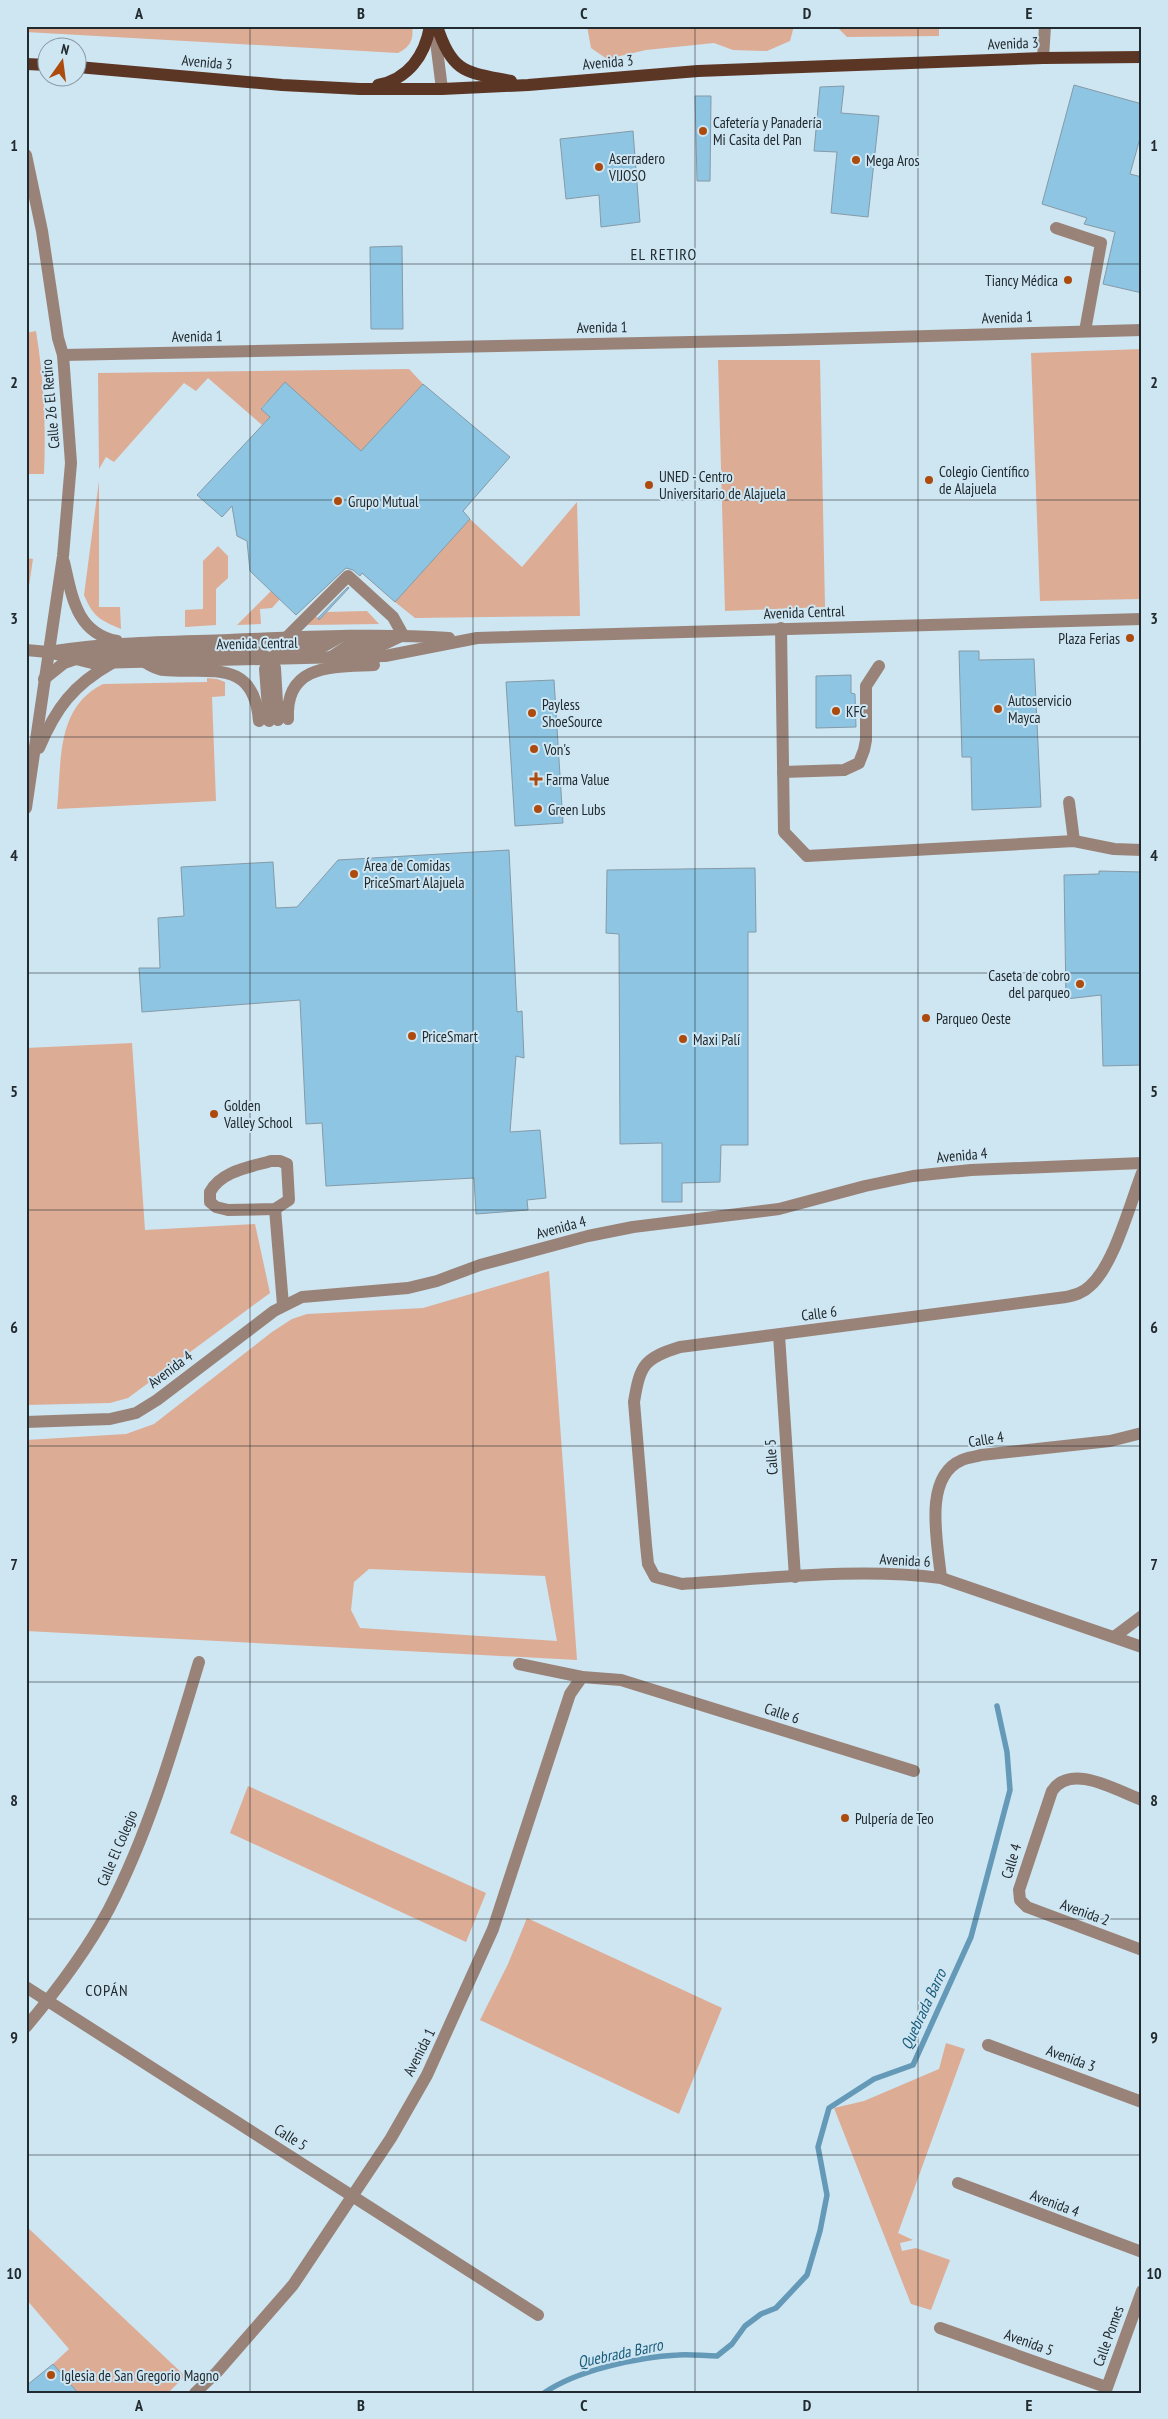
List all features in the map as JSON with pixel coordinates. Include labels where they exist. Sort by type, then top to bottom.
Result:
[{"type":"main road","points":[[360,89],[386,84],[408,70],[423,52],[430,26]]},
{"type":"main road","points":[[435,26],[447,53],[460,68],[528,85]]},
{"type":"main road","name":"Avenida 3","points":[[88,68],[282,85],[360,89],[442,89],[528,85],[698,71],[1043,58],[1142,57]]},
{"type":"street","points":[[435,26],[442,89]]},
{"type":"street","points":[[1043,58],[1044,26]]},
{"type":"street","name":"Calle 26 El Retiro","points":[[26,155],[42,231],[58,338],[63,355],[71,463],[63,556],[26,808]]},
{"type":"street","points":[[1056,228],[1101,243],[1085,331]]},
{"type":"street","name":"Avenida 1","points":[[63,355],[1142,330]]},
{"type":"street","points":[[63,556],[73,601],[79,616],[87,627],[98,635],[114,640],[142,643]]},
{"type":"street","points":[[288,638],[348,576],[393,617],[403,635],[382,645],[348,646],[331,657]]},
{"type":"street","name":"Avenida Central","points":[[48,652],[92,645],[342,636],[403,635],[467,639],[781,628],[1142,619]]},
{"type":"street","points":[[781,628],[784,832],[807,856],[1074,841],[1114,849],[1142,850]]},
{"type":"street","points":[[270,659],[286,648],[324,646],[342,636]]},
{"type":"street","name":"Avenida Central","points":[[26,650],[48,652],[92,663],[270,659],[385,656],[467,639]]},
{"type":"street","points":[[274,720],[299,682],[313,671],[328,667],[380,664],[427,648]]},
{"type":"street","points":[[44,679],[56,668],[74,658],[93,654],[252,649],[270,659],[275,668],[274,720]]},
{"type":"street","points":[[32,764],[50,722],[67,697],[90,675],[114,662]]},
{"type":"street","points":[[144,662],[162,670],[209,669],[228,673],[236,677],[250,690],[258,709],[274,720]]},
{"type":"street","points":[[783,772],[844,770],[859,763],[866,740],[866,686],[879,666]]},
{"type":"street","points":[[1070,802],[1074,841]]},
{"type":"street","points":[[271,1161],[280,1161],[287,1164],[289,1200],[275,1209],[228,1210],[216,1207],[210,1202],[210,1192],[213,1186],[233,1172],[271,1161]]},
{"type":"street","name":"Avenida 4","points":[[26,1422],[110,1419],[136,1413],[283,1306],[311,1295],[408,1288],[437,1282],[480,1265],[588,1236],[633,1227],[779,1209],[865,1186],[913,1176],[971,1170],[1142,1163]]},
{"type":"street","name":"Calle 6","points":[[655,1577],[648,1564],[634,1402],[638,1380],[645,1365],[656,1354],[680,1346],[779,1335],[1066,1297],[1080,1293],[1096,1280],[1111,1255],[1142,1173]]},
{"type":"street","points":[[275,1209],[283,1306]]},
{"type":"street","name":"Calle 5","points":[[779,1335],[795,1577]]},
{"type":"street","name":"Calle 4","points":[[941,1578],[935,1506],[938,1487],[946,1473],[961,1460],[981,1455],[1110,1441],[1142,1433]]},
{"type":"street","name":"Avenida 6","points":[[655,1577],[682,1584],[795,1577],[908,1574],[941,1578],[1142,1647]]},
{"type":"street","points":[[1114,1638],[1142,1616]]},
{"type":"street","name":"Calle El Colegio","points":[[26,2027],[73,1968],[112,1900],[150,1811],[199,1662]]},
{"type":"street","name":"Calle 6","points":[[519,1664],[582,1677],[621,1680],[914,1771]]},
{"type":"street","name":"Avenida 1","points":[[195,2393],[217,2372],[293,2285],[391,2138],[427,2075],[481,1959],[505,1897],[570,1694],[582,1677]]},
{"type":"street","name":"Calle 4","points":[[1020,1900],[1021,1880],[1052,1791],[1057,1784],[1064,1779],[1086,1780],[1142,1800]]},
{"type":"street","name":"Avenida 2","points":[[1020,1900],[1027,1907],[1040,1914],[1142,1950]]},
{"type":"street","name":"Calle 5","points":[[26,1987],[538,2315]]},
{"type":"street","name":"Avenida 3","points":[[988,2045],[1142,2102]]},
{"type":"street","name":"Avenida 4","points":[[958,2183],[1142,2252]]},
{"type":"street","name":"Calle Pomes","points":[[1105,2390],[1142,2291]]},
{"type":"street","name":"Avenida 5","points":[[940,2328],[1105,2390]]},
{"type":"shaded area","points":[[26,26],[412,26],[412,39],[406,48],[398,53],[26,32]]},
{"type":"shaded area","points":[[587,26],[726,29],[794,26],[790,41],[767,51],[733,50],[714,43],[646,50],[607,59],[591,48]]},
{"type":"shaded area","points":[[836,26],[939,26],[939,36],[847,37]]},
{"type":"shaded area","points":[[36,331],[44,402],[44,474],[26,474],[26,333]]},
{"type":"shaded area","points":[[1142,349],[1142,599],[1040,601],[1031,353]]},
{"type":"shaded area","points":[[718,360],[820,360],[825,607],[725,611]]},
{"type":"shaded area","points":[[409,369],[423,384],[374,437],[381,470],[285,383],[261,408],[270,417],[262,425],[208,378],[196,391],[184,383],[114,462],[106,457],[99,469],[98,373]]},
{"type":"shaded area","points":[[99,481],[99,607],[120,607],[121,629],[107,623],[94,613],[84,595]]},
{"type":"shaded area","points":[[577,502],[580,616],[415,618],[395,602],[470,519],[522,567]]},
{"type":"shaded area","points":[[218,546],[228,556],[228,578],[216,589],[216,625],[185,627],[185,610],[203,609],[203,561]]},
{"type":"shaded area","points":[[26,558],[33,559],[26,606]]},
{"type":"shaded area","points":[[271,591],[280,599],[272,608],[260,609],[261,624],[237,625]]},
{"type":"shaded area","points":[[367,611],[379,624],[308,625],[314,614],[319,619],[327,612]]},
{"type":"shaded area","points":[[207,678],[225,682],[225,696],[212,697],[216,801],[57,809],[64,738],[76,707],[87,694],[103,684],[207,682]]},
{"type":"shaded area","points":[[132,1043],[145,1230],[255,1224],[270,1293],[128,1398],[110,1403],[26,1405],[26,1048]]},
{"type":"shaded area","points":[[549,1271],[577,1660],[26,1631],[26,1440],[126,1434],[154,1424],[272,1332],[292,1319],[307,1314],[423,1308]],"holes":[[[369,1569],[545,1576],[557,1641],[360,1628],[351,1610],[354,1582]]]},
{"type":"shaded area","points":[[248,1786],[486,1893],[466,1942],[230,1833]]},
{"type":"shaded area","points":[[527,1918],[722,2008],[679,2114],[480,2020],[508,1964]]},
{"type":"shaded area","points":[[946,2043],[965,2049],[898,2233],[913,2240],[900,2243],[902,2251],[916,2248],[950,2260],[931,2310],[911,2304],[834,2108],[864,2101],[939,2069]]},
{"type":"shaded area","points":[[26,2226],[185,2376],[168,2393],[78,2393],[53,2364],[69,2349],[26,2299]]},
{"type":"building","points":[[1074,85],[1142,104],[1142,131],[1130,174],[1142,177],[1142,293],[1103,284],[1115,232],[1084,224],[1087,218],[1042,204]]},
{"type":"building","name":"Mega Aros","points":[[844,86],[841,113],[879,116],[868,217],[831,213],[837,152],[814,151],[820,87]]},
{"type":"building","name":"Cafetería y Panadería Mi Casita del Pan","points":[[695,96],[711,96],[710,181],[697,181]]},
{"type":"building","name":"Aserradero VIJOSO","points":[[633,131],[640,222],[601,227],[599,195],[566,199],[560,139]]},
{"type":"building","points":[[402,246],[403,329],[371,329],[370,247]]},
{"type":"building","name":"Grupo Mutual","points":[[285,382],[361,451],[423,384],[510,457],[463,511],[470,519],[395,602],[362,573],[360,576],[353,570],[346,568],[296,615],[250,571],[247,541],[237,536],[232,506],[222,517],[197,495],[270,417],[261,409]]},
{"type":"building","points":[[349,588],[319,620],[318,618]]},
{"type":"building","name":"Autoservicio Mayca","points":[[959,651],[979,651],[979,660],[1034,659],[1041,807],[972,810],[971,757],[962,757]]},
{"type":"building","name":"KFC","points":[[851,675],[851,693],[855,694],[856,727],[816,728],[816,676]]},
{"type":"building","points":[[554,680],[563,823],[515,826],[506,682]]},
{"type":"building","name":"PriceSmart","points":[[509,850],[517,1012],[522,1011],[524,1058],[516,1056],[510,1132],[540,1130],[546,1198],[527,1200],[528,1210],[476,1214],[474,1178],[326,1186],[322,1123],[306,1124],[300,1000],[142,1012],[139,968],[160,968],[158,918],[184,916],[181,867],[273,862],[276,908],[297,907],[338,860]]},
{"type":"building","name":"Maxi Palí","points":[[755,868],[756,932],[748,932],[748,1145],[721,1145],[720,1182],[682,1183],[682,1202],[662,1202],[662,1143],[620,1144],[619,934],[606,933],[607,870]]},
{"type":"building","points":[[1099,871],[1142,872],[1142,1065],[1103,1066],[1101,995],[1066,999],[1064,875],[1099,874]]},
{"type":"building","name":"Iglesia de San Gregorio Magno","points":[[53,2364],[78,2393],[26,2393],[26,2386]]},
{"type":"waterway","name":"Quebrada Barro","points":[[544,2393],[591,2371],[627,2362],[662,2356],[717,2356],[732,2344],[745,2326],[761,2314],[776,2308],[807,2275],[820,2231],[827,2195],[818,2147],[829,2108],[874,2079],[913,2065],[971,1937],[1010,1790],[1007,1752],[997,1706]]},
{"type":"place","name":"Cafetería y Panadería Mi Casita del Pan","points":[[703,131]]},
{"type":"place","name":"Mega Aros","points":[[856,160]]},
{"type":"place","name":"Aserradero VIJOSO","points":[[599,167]]},
{"type":"place","name":"Tiancy Médica","points":[[1068,280]]},
{"type":"place","name":"Colegio Científico de Alajuela","points":[[929,480]]},
{"type":"place","name":"UNED - Centro Universitario de Alajuela","points":[[649,485]]},
{"type":"place","name":"Grupo Mutual","points":[[338,501]]},
{"type":"place","name":"Plaza Ferias","points":[[1130,638]]},
{"type":"place","name":"Autoservicio Mayca","points":[[998,709]]},
{"type":"place","name":"KFC","points":[[836,711]]},
{"type":"place","name":"Payless ShoeSource","points":[[532,713]]},
{"type":"place","name":"Von's","points":[[534,749]]},
{"type":"place","name":"Farma Value","points":[[536,779]]},
{"type":"place","name":"Green Lubs","points":[[538,809]]},
{"type":"place","name":"Área de Comidas PriceSmart Alajuela","points":[[354,874]]},
{"type":"place","name":"Caseta de cobro del parqueo","points":[[1080,984]]},
{"type":"place","name":"Parqueo Oeste","points":[[926,1018]]},
{"type":"place","name":"PriceSmart","points":[[412,1036]]},
{"type":"place","name":"Maxi Palí","points":[[683,1039]]},
{"type":"place","name":"Golden Valley School","points":[[214,1114]]},
{"type":"place","name":"Pulpería de Teo","points":[[845,1818]]},
{"type":"place","name":"Iglesia de San Gregorio Magno","points":[[51,2375]]},
{"type":"district","name":"EL RETIRO","points":[[664,254]]},
{"type":"district","name":"COPÁN","points":[[107,1990]]}]
